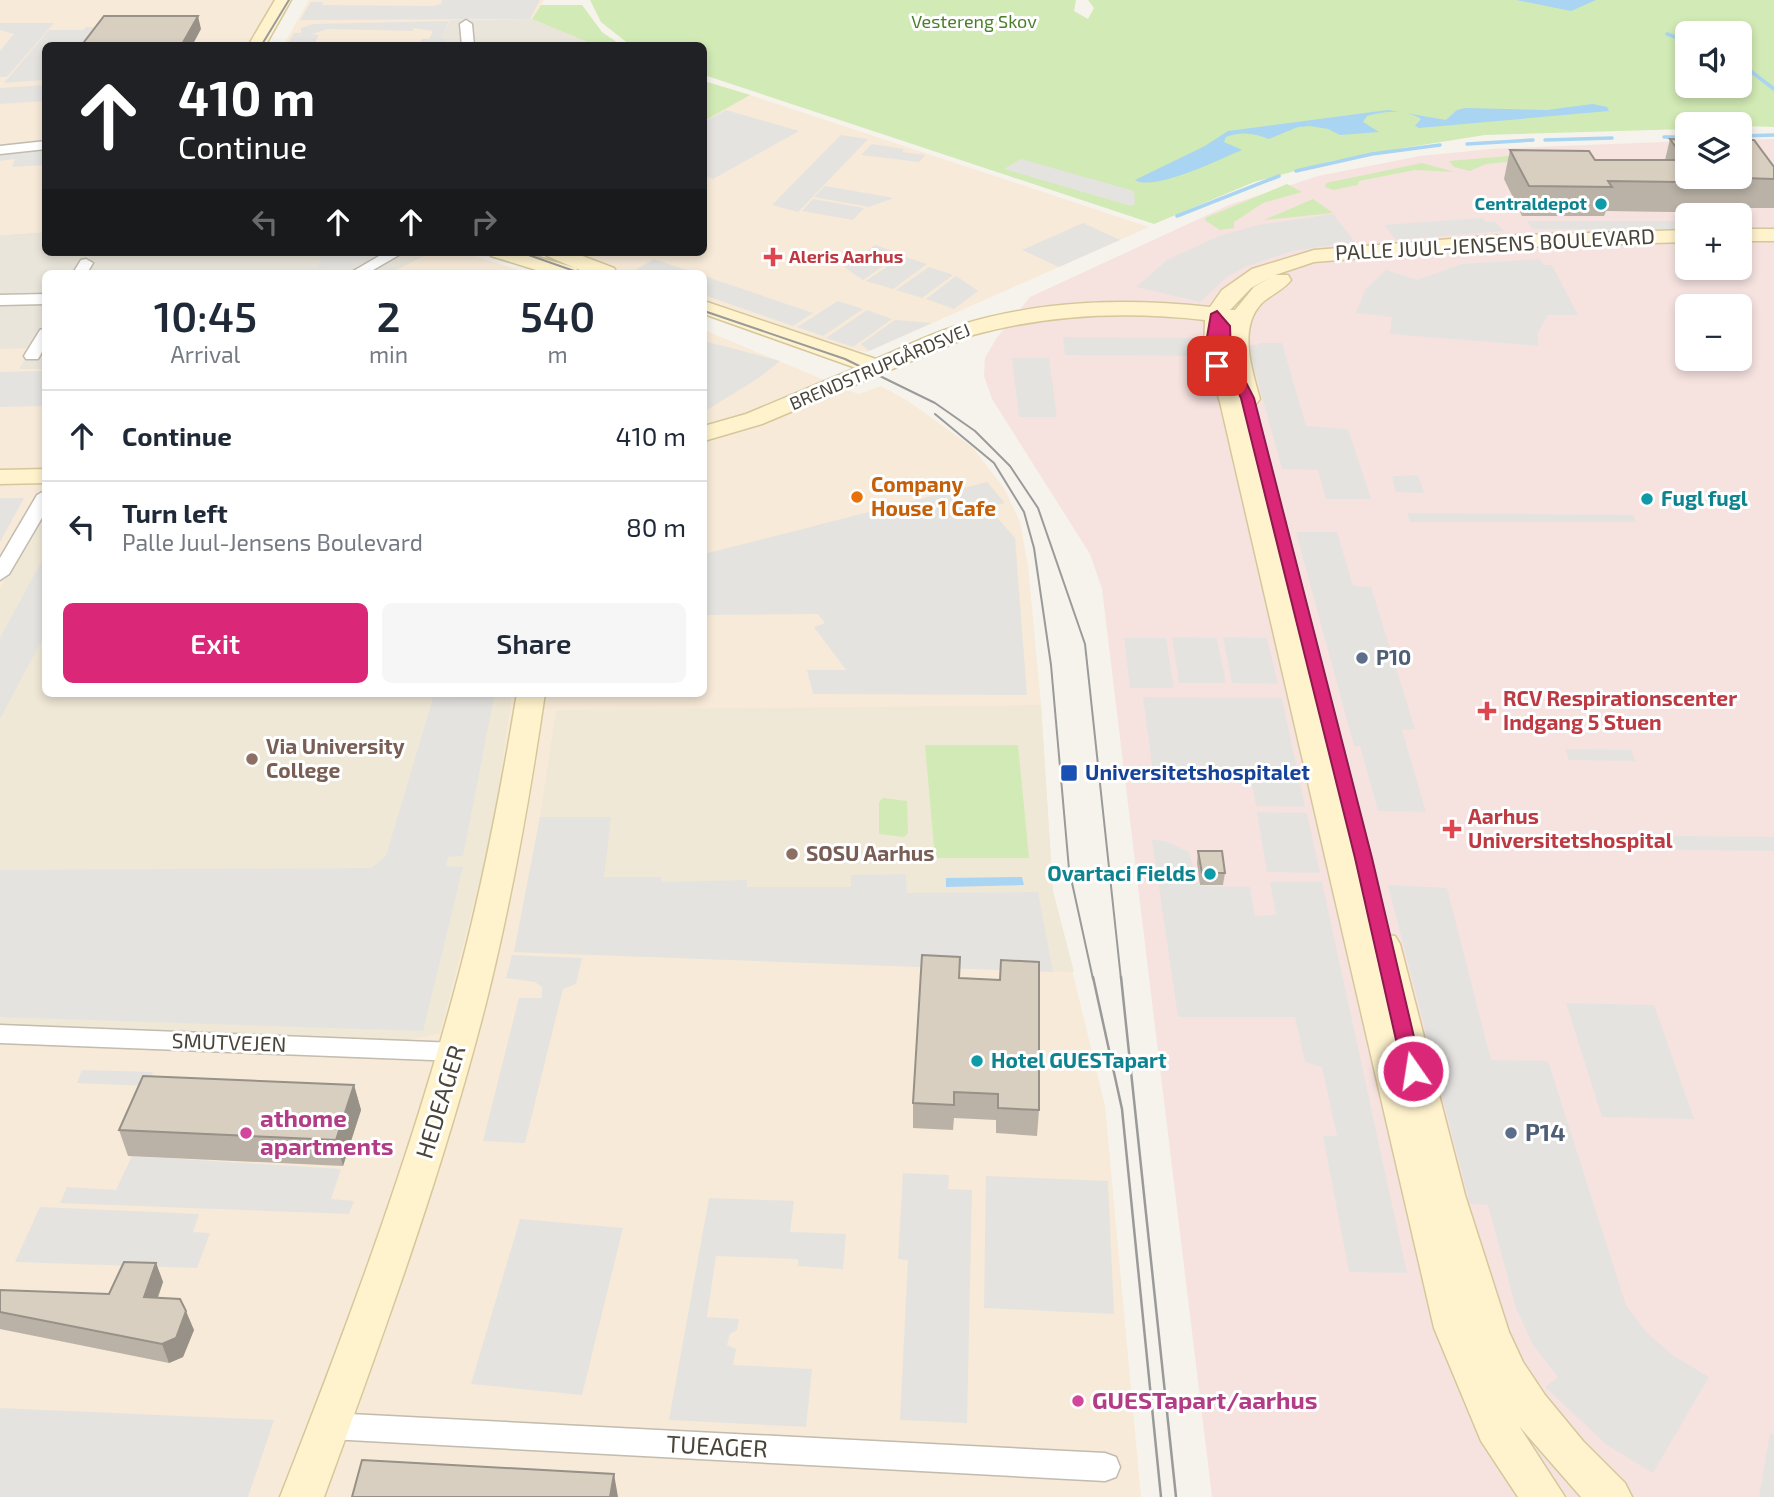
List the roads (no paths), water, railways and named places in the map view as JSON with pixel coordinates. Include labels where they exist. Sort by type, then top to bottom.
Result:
[{"type":"street","points":[[258,42],[283,0]]},
{"type":"street","points":[[276,42],[300,0]]},
{"type":"street","points":[[466,24],[468,42]]},
{"type":"street","points":[[0,150],[42,145]]},
{"type":"street","points":[[1752,235],[1774,235]]},
{"type":"street","name":"PALLE JUUL-JENSENS BOULEVARD","points":[[1224,321],[1232,292],[1247,280],[1286,263],[1314,256],[1489,242],[1675,236]]},
{"type":"street","points":[[1752,245],[1774,246]]},
{"type":"street","name":"PALLE JUUL-JENSENS BOULEVARD","points":[[1224,321],[1284,278],[1350,262],[1496,251],[1675,246]]},
{"type":"street","points":[[363,270],[389,256]]},
{"type":"street","points":[[511,256],[558,270]]},
{"type":"street","points":[[564,256],[599,270]]},
{"type":"street","points":[[0,300],[42,299]]},
{"type":"street","name":"BRENDSTRUPGÅRDSVEJ","points":[[707,433],[754,419],[965,330],[1058,310],[1098,306],[1166,308],[1224,321]]},
{"type":"street","points":[[707,307],[878,368]]},
{"type":"street","name":"BRENDSTRUPGÅRDSVEJ","points":[[1058,310],[1224,321]]},
{"type":"street","points":[[1224,321],[1237,354],[1364,858],[1419,1098],[1469,1277],[1510,1375],[1533,1414],[1567,1456],[1610,1497]]},
{"type":"street","points":[[1224,321],[1217,366],[1226,381],[1240,435],[1454,1328],[1496,1428],[1543,1497]]},
{"type":"street","points":[[707,322],[850,379]]},
{"type":"street","points":[[32,356],[42,340]]},
{"type":"street","points":[[0,477],[42,476]]},
{"type":"street","points":[[0,574],[42,502]]},
{"type":"street","name":"HEDEAGER","points":[[302,1497],[387,1270],[457,1052],[497,895],[520,774],[530,697]]},
{"type":"street","name":"SMUTVEJEN","points":[[0,1034],[457,1052]]},
{"type":"street","name":"TUEAGER","points":[[330,1426],[1105,1467]]},
{"type":"water","points":[[1516,0],[1596,0],[1571,11]]},
{"type":"water","points":[[1593,104],[1607,107],[1609,111],[1419,128],[1415,126],[1421,119],[1403,113],[1446,120],[1457,110],[1547,110]]},
{"type":"water","points":[[1388,110],[1400,112],[1367,116],[1363,122],[1379,132],[1340,135],[1328,129],[1310,126],[1298,127],[1269,139],[1253,134],[1237,134],[1226,137],[1224,142],[1242,150],[1203,167],[1157,182],[1144,183],[1135,180],[1205,146],[1228,131]]},
{"type":"water","points":[[1022,877],[1024,885],[946,887],[946,878]]},
{"type":"waterway","points":[[1667,34],[1675,37]]},
{"type":"waterway","points":[[1752,72],[1774,89]]},
{"type":"waterway","points":[[1752,136],[1774,135]]},
{"type":"waterway","points":[[1664,137],[1675,137]]},
{"type":"waterway","points":[[1545,140],[1612,138]]},
{"type":"waterway","points":[[1467,144],[1533,140]]},
{"type":"waterway","points":[[1296,171],[1372,154],[1440,145]]},
{"type":"waterway","points":[[1177,216],[1279,176]]},
{"type":"tram line","points":[[263,42],[289,0]]},
{"type":"tram line","points":[[531,256],[571,270]]},
{"type":"tram line","points":[[707,312],[845,359],[935,403],[975,431],[1010,466],[1038,508],[1085,644],[1121,979]]},
{"type":"tram line","points":[[935,414],[994,463],[1024,512],[1034,548],[1051,665],[1069,869],[1093,979]]},
{"type":"tram line","points":[[1093,977],[1122,1109],[1161,1497]]},
{"type":"tram line","points":[[1121,977],[1176,1497]]},
{"type":"place","name":"Centraldepot","points":[[1601,204]]},
{"type":"place","name":"Aleris Aarhus","points":[[773,257]]},
{"type":"place","name":"Company House 1 Cafe","points":[[857,497]]},
{"type":"place","name":"Fugl fugl","points":[[1647,499]]},
{"type":"place","name":"P10","points":[[1362,658]]},
{"type":"place","name":"RCV Respirationscenter Indgang 5 Stuen","points":[[1487,711]]},
{"type":"place","name":"Via University College","points":[[252,759]]},
{"type":"place","name":"Universitetshospitalet","points":[[1069,773]]},
{"type":"place","name":"Aarhus Universitetshospital","points":[[1452,829]]},
{"type":"place","name":"SOSU Aarhus","points":[[792,854]]},
{"type":"place","name":"Ovartaci Fields","points":[[1210,874]]},
{"type":"place","name":"Hotel GUESTapart","points":[[977,1061]]},
{"type":"place","name":"athome apartments","points":[[246,1133]]},
{"type":"place","name":"P14","points":[[1511,1133]]},
{"type":"place","name":"GUESTapart/aarhus","points":[[1078,1401]]},
{"type":"park label","name":"Vestereng Skov","points":[[974,22]]}]
